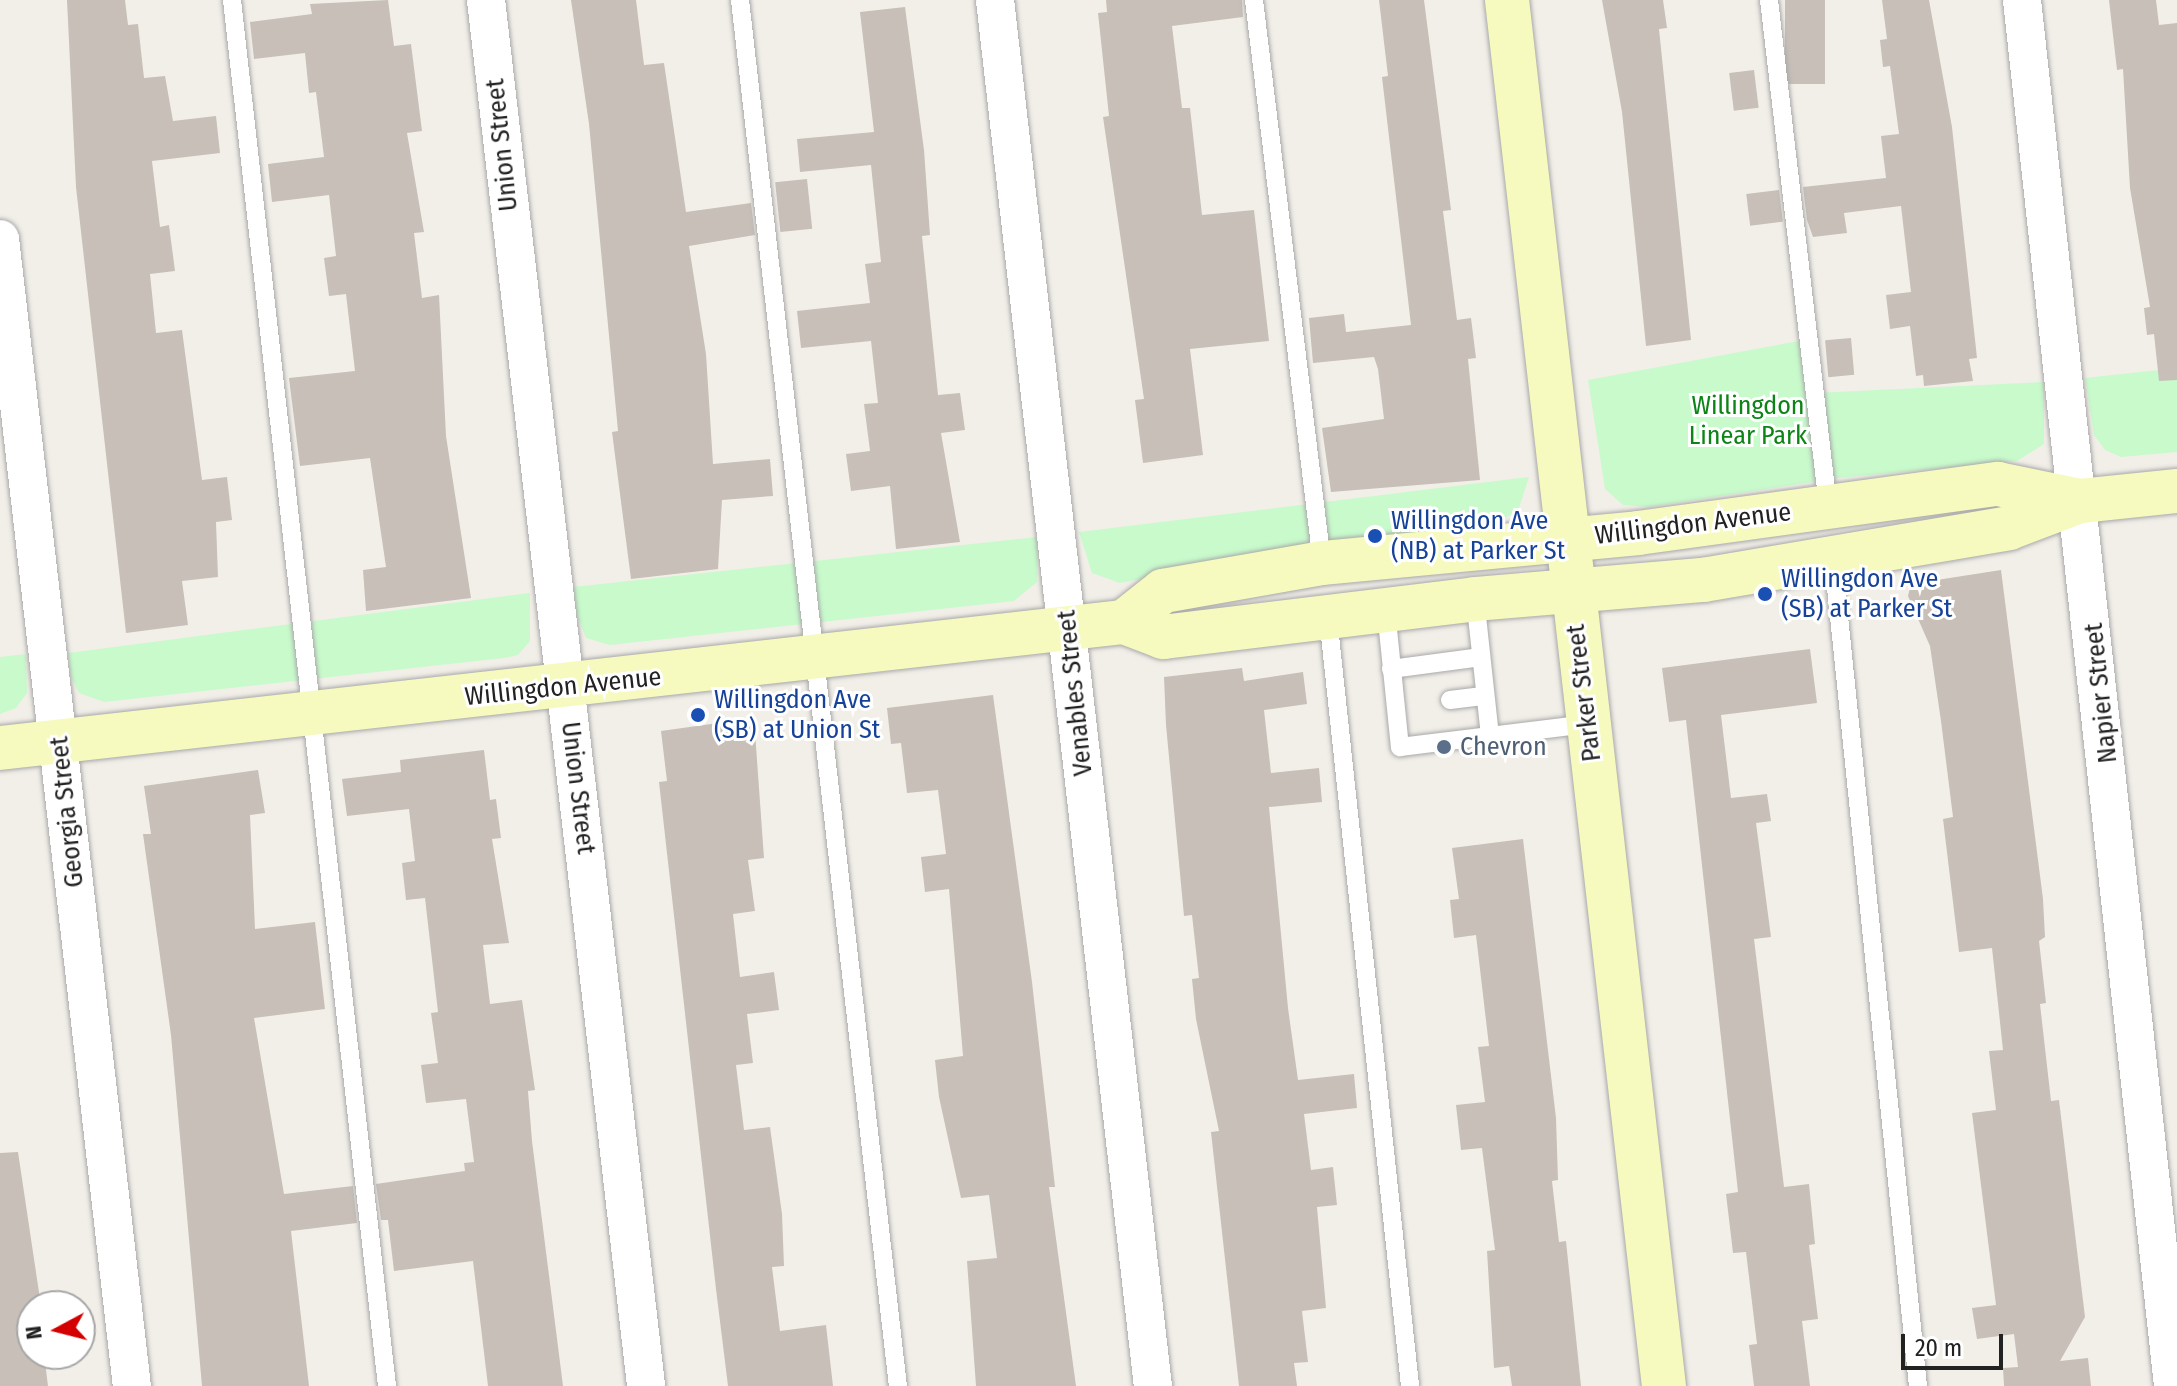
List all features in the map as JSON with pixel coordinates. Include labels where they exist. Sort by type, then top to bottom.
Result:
[{"type":"main road","name":"Parker Street","points":[[1507,0],[1664,1386]]},
{"type":"main road","name":"Willingdon Avenue","points":[[1124,622],[1163,591],[1322,563],[1566,539],[1998,484],[2080,501]]},
{"type":"main road","name":"Willingdon Avenue","points":[[0,748],[311,716],[1124,622],[1163,637],[1475,599],[1703,580],[1833,555],[2009,528],[2080,501],[2177,491]]},
{"type":"street","name":"Union Street","points":[[486,0],[646,1386]]},
{"type":"street","name":"Venables Street","points":[[995,0],[1153,1386]]},
{"type":"street","name":"Napier Street","points":[[2022,0],[2080,501],[2173,1386]]},
{"type":"street","name":"Georgia Street","points":[[0,239],[132,1386]]},
{"type":"lane","points":[[232,0],[387,1386]]},
{"type":"lane","points":[[740,0],[898,1386]]},
{"type":"lane","points":[[1254,0],[1322,563]]},
{"type":"lane","points":[[1769,0],[1828,506]]},
{"type":"lane","points":[[1833,555],[1918,1386]]},
{"type":"lane","points":[[1475,599],[1490,736]]},
{"type":"lane","points":[[1386,610],[1391,669],[1402,706],[1400,747],[1588,724]]},
{"type":"lane","points":[[1328,617],[1410,1386]]},
{"type":"lane","points":[[1391,669],[1481,657]]},
{"type":"lane","points":[[1450,700],[1485,696]]},
{"type":"green space","name":"Willingdon Linear Park","points":[[1809,339],[1815,393],[2044,382],[2044,444],[2017,461],[1838,478],[1649,507],[1623,505],[1605,489],[1588,380]]},
{"type":"green space","points":[[2177,368],[2177,452],[2121,457],[2105,450],[2094,435],[2085,378]]},
{"type":"green space","points":[[1529,477],[1518,511],[1493,524],[1295,549],[1120,583],[1092,573],[1079,532]]},
{"type":"green space","points":[[1037,537],[1037,582],[1014,601],[610,645],[586,638],[576,613],[573,587]]},
{"type":"green space","points":[[530,593],[530,641],[518,655],[504,658],[104,702],[79,693],[71,677],[68,653]]},
{"type":"green space","points":[[26,654],[27,693],[16,708],[0,714],[0,657]]},
{"type":"building","points":[[67,0],[125,0],[128,25],[138,24],[144,78],[165,76],[173,121],[216,116],[220,153],[152,161],[160,227],[169,225],[175,271],[150,274],[156,333],[182,330],[202,480],[227,477],[232,520],[216,522],[218,577],[182,581],[188,625],[126,633],[76,187]]},
{"type":"building","points":[[388,0],[394,46],[411,44],[422,131],[407,133],[424,232],[414,233],[422,298],[439,295],[446,436],[471,598],[366,611],[363,570],[386,567],[370,458],[300,466],[289,378],[355,371],[346,294],[329,296],[324,258],[336,256],[329,195],[272,202],[268,164],[324,157],[316,92],[309,93],[305,53],[254,59],[250,22],[312,14],[310,4]]},
{"type":"building","points":[[571,0],[636,0],[644,65],[664,63],[686,212],[751,203],[755,235],[689,246],[706,354],[713,464],[770,459],[773,496],[722,500],[718,569],[631,579],[612,432],[618,431],[589,124]]},
{"type":"building","points":[[1106,0],[1242,0],[1243,17],[1172,26],[1182,108],[1190,108],[1202,215],[1254,210],[1269,341],[1190,349],[1203,455],[1143,463],[1135,400],[1144,399],[1103,117],[1109,116],[1098,13],[1107,12]]},
{"type":"building","points":[[1379,0],[1424,0],[1451,210],[1443,211],[1457,320],[1471,318],[1476,358],[1468,359],[1480,480],[1331,492],[1322,428],[1384,419],[1378,369],[1374,357],[1313,363],[1309,318],[1344,314],[1346,332],[1411,325],[1382,77],[1388,76]]},
{"type":"building","points":[[1602,0],[1663,0],[1667,28],[1659,29],[1691,340],[1646,346],[1622,112]]},
{"type":"building","points":[[1785,0],[1825,0],[1825,84],[1785,84]]},
{"type":"building","points":[[1882,0],[1929,0],[1952,127],[1977,358],[1969,359],[1973,381],[1924,386],[1923,375],[1916,376],[1910,326],[1890,329],[1886,295],[1911,292],[1901,206],[1844,213],[1847,233],[1813,237],[1807,220],[1803,187],[1886,178],[1881,136],[1899,134],[1890,66],[1883,67],[1880,40],[1887,39]]},
{"type":"building","points":[[2109,0],[2156,0],[2159,25],[2177,23],[2177,380],[2159,381],[2154,334],[2147,335],[2144,308],[2150,307],[2130,188],[2123,69],[2117,70]]},
{"type":"building","points":[[905,7],[924,150],[930,235],[922,236],[938,395],[960,393],[965,430],[941,433],[960,542],[896,549],[890,486],[851,491],[846,454],[870,451],[864,404],[878,403],[871,341],[801,348],[797,311],[870,303],[865,264],[881,262],[871,165],[800,172],[797,139],[874,132],[860,12]]},
{"type":"building","points":[[1754,70],[1759,108],[1734,111],[1729,73]]},
{"type":"building","points":[[807,179],[812,229],[780,232],[775,182]]},
{"type":"building","points":[[1779,190],[1783,222],[1750,226],[1746,194]]},
{"type":"building","points":[[1851,338],[1854,375],[1828,377],[1825,340]]},
{"type":"building","points":[[2001,570],[2043,899],[2045,937],[2039,941],[2046,1003],[2040,1004],[2051,1101],[2059,1100],[2085,1317],[2060,1361],[2088,1358],[2091,1386],[2004,1386],[2003,1368],[2018,1367],[2014,1334],[1977,1339],[1972,1308],[1996,1305],[1972,1113],[1996,1110],[1989,1051],[2003,1050],[1992,948],[1959,952],[1943,819],[1953,817],[1941,721],[1930,646],[1908,596],[1911,584]]},
{"type":"building","points":[[1810,649],[1817,703],[1721,715],[1731,798],[1767,794],[1771,821],[1756,823],[1771,937],[1754,939],[1784,1187],[1809,1184],[1815,1244],[1809,1245],[1818,1319],[1802,1321],[1810,1386],[1754,1386],[1749,1345],[1757,1344],[1746,1252],[1733,1253],[1726,1194],[1738,1192],[1686,720],[1669,722],[1662,668]]},
{"type":"building","points":[[1242,668],[1244,681],[1303,672],[1307,704],[1264,710],[1271,773],[1319,768],[1322,802],[1269,807],[1288,1008],[1298,1080],[1354,1074],[1357,1108],[1304,1114],[1311,1170],[1333,1167],[1337,1205],[1317,1207],[1326,1308],[1302,1311],[1308,1362],[1294,1363],[1297,1386],[1239,1386],[1211,1132],[1219,1131],[1196,1019],[1192,979],[1199,978],[1192,915],[1184,916],[1166,725],[1164,677]]},
{"type":"building","points":[[993,695],[1032,982],[1055,1187],[1049,1187],[1076,1386],[976,1386],[967,1261],[997,1258],[989,1195],[961,1198],[939,1097],[935,1060],[963,1056],[949,889],[925,892],[921,857],[946,854],[938,790],[907,793],[901,743],[891,744],[887,708]]},
{"type":"building","points":[[754,718],[764,858],[748,860],[755,911],[733,914],[740,977],[774,972],[779,1010],[747,1014],[753,1063],[736,1065],[744,1130],[770,1127],[782,1214],[784,1266],[772,1267],[780,1331],[826,1325],[833,1386],[728,1386],[716,1289],[659,782],[667,781],[661,731]]},
{"type":"building","points":[[484,750],[490,800],[496,799],[501,838],[492,839],[509,943],[483,945],[490,1004],[522,1000],[535,1090],[528,1091],[532,1141],[563,1386],[488,1386],[473,1261],[394,1271],[388,1220],[381,1220],[376,1184],[465,1171],[464,1163],[474,1162],[466,1099],[426,1103],[421,1065],[438,1063],[431,1013],[438,1012],[425,898],[406,900],[402,863],[415,861],[409,809],[347,816],[342,779],[401,772],[400,760]]},
{"type":"building","points":[[258,770],[265,813],[250,815],[255,929],[315,922],[325,1009],[254,1018],[284,1194],[353,1186],[357,1223],[291,1231],[309,1386],[202,1386],[171,1035],[143,834],[151,834],[144,786]]},
{"type":"building","points":[[1523,839],[1556,1118],[1558,1180],[1552,1181],[1559,1242],[1566,1241],[1581,1386],[1512,1386],[1509,1366],[1494,1368],[1487,1251],[1495,1250],[1482,1148],[1461,1150],[1456,1105],[1485,1102],[1478,1047],[1489,1046],[1476,935],[1454,938],[1450,900],[1459,899],[1452,848]]},
{"type":"building","points":[[18,1152],[39,1290],[16,1290],[16,1370],[46,1370],[48,1386],[0,1386],[0,1153]]},
{"type":"place","name":"Willingdon Ave (NB) at Parker St","points":[[1375,536]]},
{"type":"place","name":"Willingdon Ave (SB) at Parker St","points":[[1765,594]]},
{"type":"place","name":"Willingdon Ave (SB) at Union St","points":[[698,715]]},
{"type":"place","name":"Chevron","points":[[1444,747]]}]
